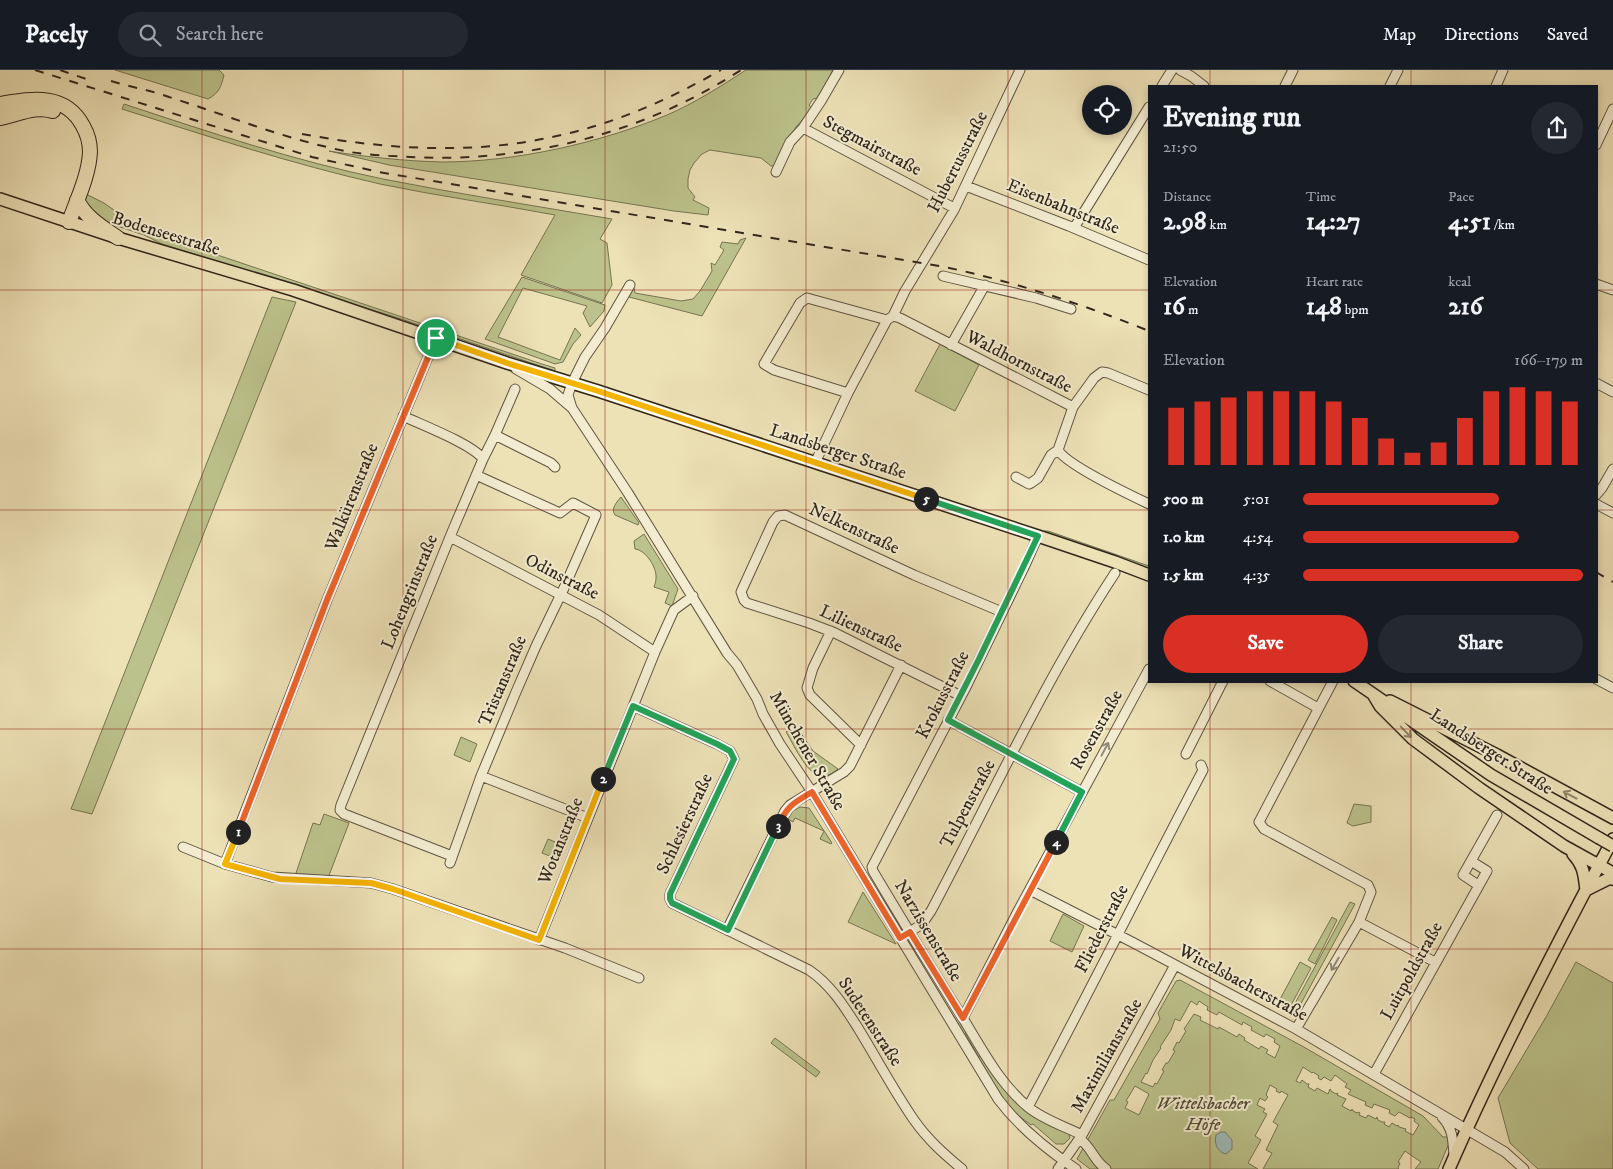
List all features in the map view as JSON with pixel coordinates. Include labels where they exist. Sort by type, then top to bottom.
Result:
[{"type":"highway","points":[[0,104],[42,100],[62,105],[74,114],[85,128],[90,151],[88,166],[79,179]]},
{"type":"highway","points":[[0,118],[39,109],[52,111],[64,117],[76,132],[80,144],[79,179],[65,221]]},
{"type":"highway","points":[[73,198],[92,220],[118,238]]},
{"type":"main road","name":"Bodenseestraße","points":[[0,199],[118,238],[323,300]]},
{"type":"main road","name":"Landsberger Straße","points":[[323,300],[507,363],[1038,536],[1148,575]]},
{"type":"main road","name":"Landsberger Straße","points":[[1357,683],[1491,775],[1613,846]]},
{"type":"main road","points":[[1374,696],[1408,709],[1613,818]]},
{"type":"main road","points":[[1374,696],[1380,706],[1413,740],[1564,846],[1613,873]]},
{"type":"main road","points":[[1592,807],[1604,810],[1613,809]]},
{"type":"main road","points":[[1449,1169],[1466,1129],[1529,1000],[1613,839]]},
{"type":"main road","points":[[1564,846],[1581,865],[1586,890]]},
{"type":"main road","points":[[1586,890],[1603,881],[1613,879]]},
{"type":"street","points":[[776,172],[790,142],[803,128],[839,70]]},
{"type":"street","name":"Hubertusstraße","points":[[815,463],[848,393],[954,210],[1020,70]]},
{"type":"street","points":[[1163,85],[1172,70]]},
{"type":"street","points":[[1180,70],[1195,78],[1203,85]]},
{"type":"street","points":[[1195,78],[1200,70]]},
{"type":"street","points":[[1286,85],[1293,70]]},
{"type":"street","points":[[1390,85],[1398,70]]},
{"type":"street","points":[[1496,85],[1503,70]]},
{"type":"street","points":[[1074,228],[1148,109]]},
{"type":"street","points":[[1598,141],[1613,109]]},
{"type":"street","name":"Stegmairstraße","points":[[803,128],[954,208]]},
{"type":"street","name":"Eisenbahnstraße","points":[[966,186],[1074,228],[1148,260]]},
{"type":"street","points":[[943,276],[1036,298],[1071,309]]},
{"type":"street","points":[[572,408],[568,395],[572,383],[585,357],[605,328],[630,285]]},
{"type":"street","points":[[1598,285],[1613,290]]},
{"type":"street","name":"Waldhornstraße","points":[[951,345],[986,286]]},
{"type":"street","name":"Waldhornstraße","points":[[848,393],[774,370],[764,364],[804,299],[807,298],[890,318],[900,318],[1073,408]]},
{"type":"street","name":"Walkürenstraße","points":[[225,864],[292,689],[436,338]]},
{"type":"street","name":"Münchener Straße","points":[[507,363],[547,386],[572,408],[628,493],[757,699],[780,744],[812,792],[998,1099],[1005,1109],[1030,1134],[1076,1169]]},
{"type":"street","name":"Waldhornstraße","points":[[1016,477],[1028,484],[1038,478],[1051,455],[1058,450],[1073,408],[1094,378],[1102,372],[1148,390]]},
{"type":"street","points":[[1598,384],[1613,392]]},
{"type":"street","name":"Lohengrinstraße","points":[[451,860],[344,814],[340,810],[450,537],[515,389]]},
{"type":"street","points":[[403,416],[460,443],[479,454],[483,459]]},
{"type":"street","points":[[495,435],[551,463],[555,467]]},
{"type":"street","points":[[1058,450],[1063,457],[1071,462],[1148,504]]},
{"type":"street","points":[[1598,492],[1613,469]]},
{"type":"street","name":"Tristanstraße","points":[[451,860],[481,776],[536,646],[596,516],[572,503],[560,513],[476,475]]},
{"type":"street","points":[[1598,505],[1613,514]]},
{"type":"street","name":"Nelkenstraße","points":[[744,600],[741,592],[773,522],[778,516],[785,514],[914,574],[1002,612]]},
{"type":"street","name":"Krokusstraße","points":[[872,866],[961,696],[1038,536]]},
{"type":"street","name":"Odinstraße","points":[[450,537],[607,620],[656,652]]},
{"type":"street","name":"Tulpenstraße","points":[[900,938],[922,924],[931,911],[1012,755],[1014,747],[1075,636],[1115,573]]},
{"type":"street","name":"Wotanstraße","points":[[539,940],[633,706],[674,610],[692,596]]},
{"type":"street","name":"Lilienstraße","points":[[744,600],[831,631],[961,696]]},
{"type":"street","points":[[831,631],[813,668],[807,688],[810,695],[861,745]]},
{"type":"street","points":[[728,930],[785,811],[790,805],[846,769],[854,761],[901,666]]},
{"type":"street","name":"Rosenstraße","points":[[963,1018],[1148,671]]},
{"type":"street","points":[[1598,680],[1613,688]]},
{"type":"street","points":[[1186,754],[1222,683]]},
{"type":"street","points":[[1274,683],[1318,708]]},
{"type":"street","points":[[1296,1029],[1359,922],[1371,892],[1368,885],[1264,829],[1260,822],[1332,683]]},
{"type":"street","name":"Schlesierstraße","points":[[633,706],[717,744],[730,751],[734,759],[670,894],[670,899]]},
{"type":"street","points":[[948,720],[1082,792]]},
{"type":"street","name":"Fliederstraße","points":[[1028,1107],[1202,770],[1201,765]]},
{"type":"street","points":[[481,776],[588,818]]},
{"type":"street","points":[[1478,885],[1463,875],[1497,815]]},
{"type":"street","points":[[183,847],[225,864],[280,879],[371,883],[410,894],[639,978]]},
{"type":"street","name":"Luitpoldstraße","points":[[1374,1074],[1487,871],[1471,862]]},
{"type":"street","name":"Narzissenstraße","points":[[872,866],[873,872],[991,1064],[1011,1090],[1028,1107],[1044,1118],[1081,1137]]},
{"type":"street","name":"Wittelsbacherstraße","points":[[1030,890],[1118,934],[1296,1029],[1505,1152],[1524,1169]]},
{"type":"street","name":"Sudetenstraße","points":[[670,899],[672,903],[809,970],[826,984],[843,1004],[918,1125],[933,1144],[962,1169]]},
{"type":"street","points":[[1359,922],[1435,962]]},
{"type":"street","name":"Maximilianstraße","points":[[1058,1169],[1081,1137],[1175,965]]},
{"type":"street","name":"Wittelsbacherstraße","points":[[1436,1112],[1450,1127],[1454,1156]]},
{"type":"street","points":[[1081,1137],[1088,1145],[1097,1162],[1106,1169]]},
{"type":"green space","points":[[115,70],[219,70],[224,75],[219,89],[208,99]]},
{"type":"green space","points":[[746,70],[833,70],[818,98],[813,99],[809,105],[812,109],[796,127],[778,163],[774,166],[771,166],[761,158],[710,150],[702,154],[694,163],[690,170],[688,188],[695,197],[693,200],[709,208],[708,215],[389,165],[329,151],[414,161],[442,162],[499,159],[528,155],[614,134],[667,115],[698,100]]},
{"type":"green space","points":[[124,104],[252,145],[350,172],[440,190],[612,219],[600,239],[607,243],[612,285],[602,303],[521,275],[555,215],[380,184],[315,168],[122,109]]},
{"type":"green space","points":[[84,193],[104,203],[135,225],[155,234],[555,368],[555,371],[401,319],[162,244],[144,235],[102,221],[85,202]]},
{"type":"green space","points":[[746,238],[702,316],[629,297],[629,293],[634,288],[635,293],[681,301],[693,299],[712,271],[711,263],[715,265],[724,250],[720,247],[722,242],[738,244],[740,240]]},
{"type":"green space","points":[[522,277],[605,305],[604,311],[590,327],[583,313],[587,306],[523,288],[498,337],[560,360],[575,328],[581,335],[573,344],[563,362],[555,364],[485,339]]},
{"type":"green space","points":[[272,297],[296,302],[92,814],[71,809]]},
{"type":"green space","points":[[940,344],[979,365],[955,411],[915,391]]},
{"type":"green space","points":[[621,497],[639,523],[638,525],[615,515],[613,510]]},
{"type":"green space","points":[[1048,531],[1148,566],[1148,570],[1044,532]]},
{"type":"green space","points":[[644,534],[678,589],[672,606],[665,603],[669,592],[654,587],[656,574],[650,560],[639,550],[635,549],[634,541]]},
{"type":"green space","points":[[796,726],[813,751],[838,769],[829,775],[820,776],[815,774],[805,764],[786,732]]},
{"type":"green space","points":[[461,737],[477,744],[470,762],[454,755]]},
{"type":"green space","points":[[1354,804],[1371,806],[1371,822],[1353,826],[1347,823]]},
{"type":"green space","points":[[800,807],[809,808],[832,843],[831,844],[820,839],[824,831],[795,818],[793,822],[788,819],[793,811]]},
{"type":"green space","points":[[324,814],[349,823],[328,878],[295,876],[313,823],[320,825]]},
{"type":"green space","points":[[548,839],[565,846],[560,860],[542,853]]},
{"type":"green space","points":[[863,892],[896,944],[848,922]]},
{"type":"green space","points":[[1350,902],[1355,904],[1298,1009],[1293,1007]]},
{"type":"green space","points":[[1063,914],[1084,926],[1072,952],[1050,941]]},
{"type":"green space","points":[[1332,917],[1337,920],[1315,964],[1308,960]]},
{"type":"green space","points":[[908,939],[911,939],[967,1031],[965,1033],[979,1057],[982,1056],[1009,1092],[1071,1132],[1069,1134],[1070,1138],[1064,1144],[1056,1144],[1033,1124],[1031,1125],[1015,1113],[1003,1098],[974,1054],[907,942]]},
{"type":"green space","points":[[1300,962],[1311,968],[1289,1009],[1278,1003]]},
{"type":"green space","points":[[1576,962],[1613,983],[1613,1169],[1538,1169],[1510,1143],[1498,1098]]},
{"type":"green space","name":"Wittelsbacher Höfe","points":[[1180,980],[1302,1046],[1423,1116],[1443,1137],[1450,1137],[1438,1169],[1415,1169],[1421,1162],[1405,1151],[1398,1162],[1400,1163],[1399,1169],[1263,1169],[1272,1153],[1266,1150],[1278,1125],[1273,1122],[1288,1095],[1281,1091],[1280,1093],[1276,1091],[1277,1089],[1270,1085],[1266,1095],[1268,1097],[1265,1101],[1260,1098],[1257,1105],[1265,1109],[1263,1112],[1267,1114],[1255,1136],[1261,1140],[1248,1163],[1258,1169],[1090,1169],[1077,1159],[1110,1100],[1114,1100],[1160,1019],[1158,1013],[1176,981]],"holes":[[[1191,1001],[1197,1005],[1199,1001],[1208,1007],[1207,1010],[1217,1015],[1219,1012],[1242,1025],[1243,1022],[1252,1027],[1251,1030],[1264,1037],[1266,1034],[1275,1039],[1274,1042],[1280,1046],[1275,1058],[1266,1053],[1268,1050],[1261,1046],[1259,1049],[1244,1040],[1245,1038],[1239,1034],[1237,1037],[1219,1027],[1218,1029],[1200,1020],[1201,1017],[1194,1014],[1184,1029],[1186,1031],[1179,1043],[1177,1042],[1173,1050],[1175,1051],[1162,1070],[1164,1071],[1157,1084],[1155,1083],[1153,1087],[1141,1082],[1171,1030],[1175,1019],[1180,1021]],[[1303,1067],[1319,1076],[1318,1078],[1321,1080],[1324,1077],[1331,1081],[1335,1075],[1347,1084],[1345,1087],[1351,1090],[1348,1094],[1366,1102],[1365,1105],[1372,1108],[1374,1104],[1390,1110],[1389,1113],[1395,1116],[1399,1112],[1415,1119],[1414,1121],[1419,1125],[1413,1135],[1398,1125],[1392,1123],[1389,1127],[1384,1124],[1385,1122],[1378,1120],[1377,1117],[1376,1119],[1368,1115],[1366,1118],[1359,1115],[1360,1113],[1342,1106],[1346,1099],[1330,1089],[1328,1094],[1317,1088],[1315,1091],[1302,1080],[1300,1083],[1296,1081]],[[1135,1086],[1149,1094],[1139,1115],[1125,1108],[1128,1102],[1126,1101]]]},
{"type":"green space","points":[[775,1038],[820,1072],[816,1077],[771,1043]]},
{"type":"water","points":[[1225,1132],[1232,1140],[1232,1149],[1226,1154],[1218,1149],[1215,1141],[1216,1135]]},
{"type":"railway","points":[[35,70],[312,157],[379,172],[945,267],[1048,294],[1148,331]]},
{"type":"railway","points":[[60,70],[89,80]]},
{"type":"railway","points":[[302,134],[364,143],[427,148],[458,148],[521,143],[574,132],[618,118],[660,101],[721,70]]},
{"type":"railway","points":[[111,81],[162,95],[327,147],[372,155],[454,158],[540,149],[582,140],[624,127],[664,111],[703,92],[741,70]]},
{"type":"railway","points":[[1598,573],[1613,582]]},
{"type":"route","points":[[436,338],[507,363],[598,391],[1038,536],[948,720],[1082,792],[963,1018],[910,932],[900,938],[812,792],[790,805],[785,811],[728,930],[672,903],[670,894],[734,759],[730,751],[717,744],[633,706],[539,940],[435,903],[371,883],[280,879],[225,864],[327,600],[436,338]]}]
